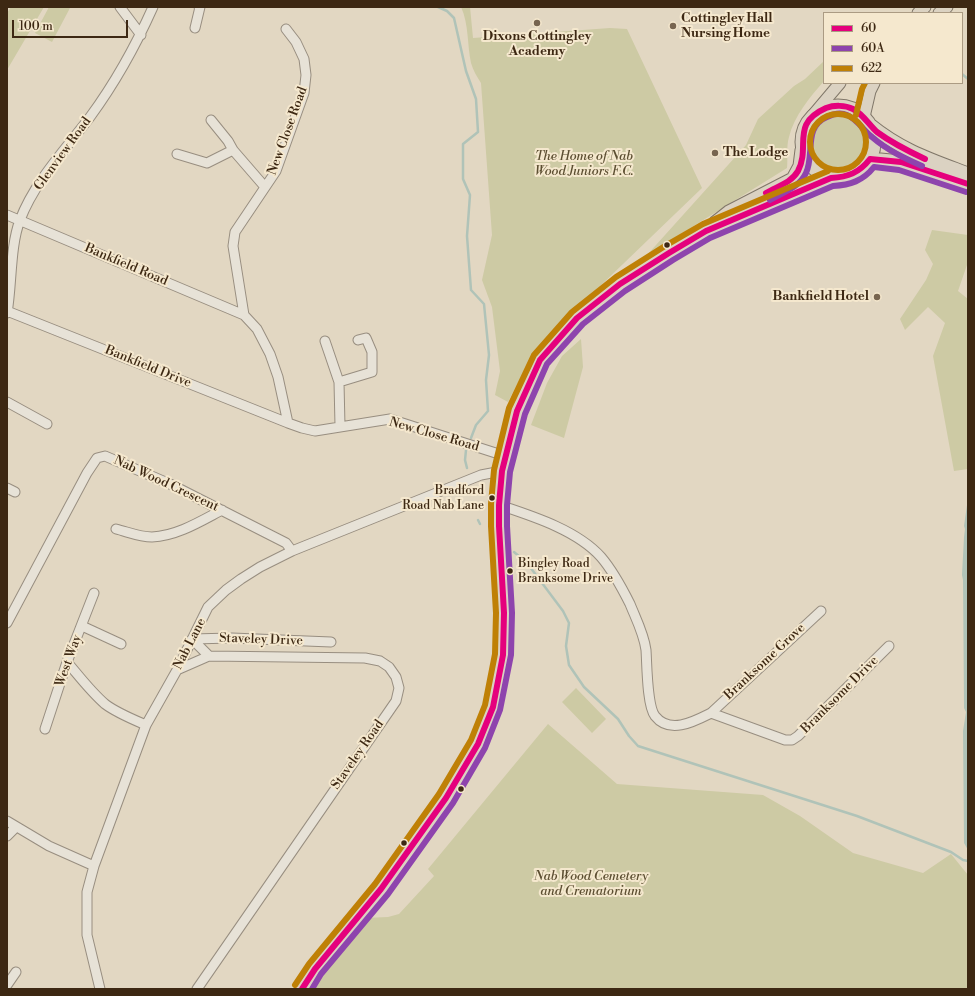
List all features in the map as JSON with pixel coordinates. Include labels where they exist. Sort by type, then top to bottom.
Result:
[{"type":"highway","points":[[706,231],[728,212],[793,178],[800,166],[802,136],[806,125],[813,115],[823,109],[835,106],[845,106],[856,110],[890,140],[908,151],[964,178]]},
{"type":"highway","points":[[802,149],[805,159],[812,168],[821,174],[831,178],[843,178],[854,175],[863,168],[870,159],[874,148],[874,136],[867,121]]},
{"type":"highway","points":[[870,159],[900,162],[964,178]]},
{"type":"highway","points":[[302,989],[315,969],[382,889],[446,798],[478,744],[493,707],[503,655],[504,613],[499,505],[502,471],[517,411],[540,360],[577,318],[620,284],[706,231],[831,178]]},
{"type":"main road","points":[[813,115],[839,84]]},
{"type":"main road","points":[[867,121],[870,91],[874,84]]},
{"type":"street","points":[[120,7],[141,35]]},
{"type":"street","name":"Glenview Road","points":[[7,312],[15,239],[20,220],[37,187],[91,116],[118,74],[141,35],[153,7]]},
{"type":"street","points":[[195,28],[200,7]]},
{"type":"street","name":"New Close Road","points":[[244,315],[233,246],[235,232],[276,171],[304,93],[306,75],[304,58],[296,42],[286,30]]},
{"type":"street","points":[[211,120],[228,141],[233,150],[265,187]]},
{"type":"street","points":[[177,154],[207,162],[233,150]]},
{"type":"street","name":"Bankfield Road","points":[[7,215],[244,315]]},
{"type":"street","name":"Bankfield Drive","points":[[7,312],[288,423]]},
{"type":"street","points":[[244,315],[257,329],[270,354],[278,377],[288,423]]},
{"type":"street","points":[[339,382],[372,372],[372,352],[366,338],[358,340]]},
{"type":"street","points":[[325,341],[339,382],[340,426]]},
{"type":"street","points":[[7,402],[47,424]]},
{"type":"street","name":"New Close Road","points":[[288,423],[315,431],[390,419],[505,456]]},
{"type":"street","name":"Nab Wood Crescent","points":[[7,623],[87,473],[97,458],[105,456],[170,484],[286,543],[292,551]]},
{"type":"street","name":"Nab Lane","points":[[100,989],[87,935],[87,892],[94,866],[146,725],[177,670],[208,607],[226,590],[260,567],[292,551],[481,475],[502,471]]},
{"type":"street","points":[[499,505],[539,518],[588,545],[601,557],[613,573],[639,624],[646,647],[649,702],[655,716],[663,722],[674,726],[694,722],[711,713]]},
{"type":"street","points":[[116,529],[141,536],[153,537],[172,534],[222,510]]},
{"type":"street","name":"West Way","points":[[45,729],[67,662],[94,593]]},
{"type":"street","name":"Branksome Grove","points":[[711,713],[821,611]]},
{"type":"street","points":[[82,626],[121,644]]},
{"type":"street","name":"Staveley Drive","points":[[192,639],[232,638],[331,642]]},
{"type":"street","points":[[192,639],[209,656]]},
{"type":"street","name":"Branksome Drive","points":[[711,713],[785,740],[792,740],[798,736],[889,646]]},
{"type":"street","name":"Staveley Road","points":[[177,670],[209,656],[296,656],[372,660],[380,661],[389,667],[396,677],[399,688],[396,701],[197,989]]},
{"type":"street","points":[[67,662],[104,704],[122,715],[146,725]]},
{"type":"street","points":[[7,821],[49,846],[94,866]]},
{"type":"street","points":[[7,836],[16,827]]},
{"type":"street","points":[[7,985],[16,972]]},
{"type":"green space","points":[[11,7],[44,7],[7,70],[7,13]]},
{"type":"green space","points":[[49,7],[70,8],[52,42],[35,33]]},
{"type":"green space","name":"The Home of Nab Wood Juniors F.C.","points":[[461,7],[470,7],[473,38],[610,28],[627,29],[702,188],[570,315],[528,363],[508,402],[495,395],[500,371],[492,307],[482,280],[492,235],[481,83],[471,63],[467,27]]},
{"type":"green space","points":[[823,62],[823,82],[803,107],[791,129],[788,145],[787,168],[647,255],[746,145],[758,119],[794,86],[805,79]]},
{"type":"green space","points":[[838,116],[848,118],[856,124],[862,132],[864,142],[862,152],[856,160],[848,166],[838,168],[828,166],[820,160],[814,152],[812,142],[814,132],[820,124],[828,118]]},
{"type":"green space","points":[[932,230],[968,235],[968,262],[958,291],[968,299],[968,469],[954,471],[933,356],[945,323],[928,307],[905,330],[900,319],[926,280],[933,264],[925,250]]},
{"type":"green space","points":[[581,339],[583,367],[564,438],[531,425],[547,383],[562,356]]},
{"type":"green space","points":[[576,688],[606,719],[592,733],[562,702]]},
{"type":"green space","name":"Nab Wood Cemetery and Crematorium","points":[[548,724],[617,784],[763,795],[800,816],[853,853],[923,873],[951,854],[968,875],[968,989],[311,989],[322,972],[365,918],[388,917],[399,914],[434,876],[428,869]]},
{"type":"shaded area","points":[[968,498],[968,850],[964,843],[963,731],[966,712],[964,708],[962,575],[964,526]]},
{"type":"waterway","points":[[438,7],[447,11],[454,18],[466,71],[476,99],[478,132],[463,144],[463,179],[470,195],[467,236],[471,290],[484,304],[489,355],[486,380],[488,411],[476,425],[471,438]]},
{"type":"waterway","points":[[963,75],[968,79]]},
{"type":"waterway","points":[[466,450],[465,460],[467,468]]},
{"type":"waterway","points":[[478,520],[480,524]]},
{"type":"waterway","points":[[514,552],[527,563],[563,611],[569,623],[566,646],[569,665],[584,687],[618,719],[629,736],[638,746],[857,816],[951,852],[963,860],[968,861]]},
{"type":"transit line","name":"622","points":[[856,115],[864,84]]},
{"type":"transit line","name":"60","points":[[766,193],[792,179],[798,171],[803,153],[803,136],[808,121],[815,114],[829,107],[843,106],[853,109],[860,114],[877,132],[900,147],[925,159]]},
{"type":"transit line","name":"622","points":[[832,114],[844,114],[854,118],[862,126],[866,136],[866,142],[866,148],[862,158],[854,166],[844,170],[832,170],[822,166],[814,158],[810,148],[810,136],[814,126],[822,118],[832,114]]},
{"type":"transit line","name":"60A","points":[[770,200],[795,186],[803,178],[809,166],[812,134],[815,127],[820,121],[834,114],[842,114],[851,117],[884,146],[902,157],[922,166]]},
{"type":"transit line","name":"60","points":[[302,989],[315,969],[381,889],[446,798],[478,744],[493,707],[503,655],[504,613],[499,526],[502,471],[517,411],[540,360],[577,318],[620,284],[669,253],[706,231],[831,178],[843,177],[853,173],[862,168],[870,159],[901,162],[968,184]]},
{"type":"transit line","name":"60A","points":[[312,989],[321,974],[388,894],[453,803],[485,748],[500,710],[511,655],[512,613],[507,526],[510,472],[525,414],[547,364],[583,324],[625,291],[673,260],[710,238],[833,186],[845,185],[861,179],[874,167],[899,170],[966,192]]},
{"type":"transit line","name":"622","points":[[295,985],[309,964],[375,884],[439,794],[471,740],[485,705],[495,654],[496,613],[491,526],[494,470],[509,408],[534,355],[572,312],[616,277],[665,246],[703,224],[828,171]]},
{"type":"place","name":"Dixons Cottingley Academy","points":[[537,23]]},
{"type":"place","name":"Cottingley Hall Nursing Home","points":[[673,26]]},
{"type":"place","name":"The Lodge","points":[[715,153]]},
{"type":"place","name":"Bankfield Hotel","points":[[877,297]]},
{"type":"place","name":"Bradford Road Nab Lane","points":[[492,498]]},
{"type":"place","name":"Bingley Road Branksome Drive","points":[[510,571]]}]
